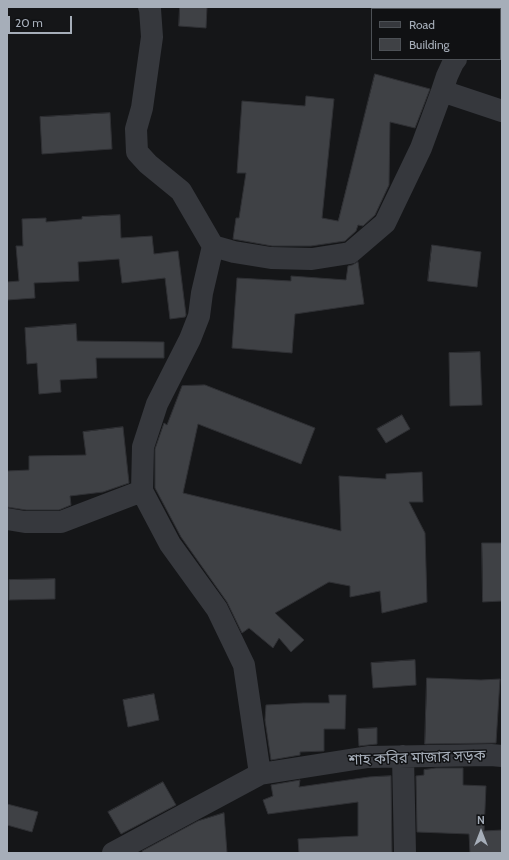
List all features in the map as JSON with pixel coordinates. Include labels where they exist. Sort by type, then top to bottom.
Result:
[{"type":"street","points":[[149,7],[152,37],[142,108],[136,129],[137,152],[148,164],[181,191],[213,246],[202,293],[199,316],[190,339],[157,404],[143,446],[142,491],[170,544],[217,609],[244,665],[260,774]]},
{"type":"street","points":[[213,246],[234,252],[271,258],[312,259],[350,253],[385,223],[421,148],[447,76],[455,60]]},
{"type":"street","points":[[442,91],[502,111]]},
{"type":"street","points":[[7,519],[25,522],[61,522],[142,491]]},
{"type":"street","points":[[403,756],[405,853]]},
{"type":"street","name":"শাহ কবির মাজার সড়ক","points":[[113,853],[260,774],[368,757],[502,756]]},
{"type":"building","points":[[180,7],[207,7],[206,28],[179,26]]},
{"type":"building","points":[[375,74],[430,89],[415,128],[390,122],[389,185],[375,215],[363,226],[358,225],[356,231],[345,241],[311,246],[272,246],[233,239],[236,218],[239,218],[246,173],[237,173],[242,101],[305,106],[306,96],[334,99],[322,218],[338,221]]},
{"type":"building","points":[[110,113],[112,149],[42,154],[40,117]]},
{"type":"building","points":[[120,215],[121,238],[152,236],[154,254],[178,251],[186,315],[185,317],[170,319],[165,278],[122,283],[119,259],[78,262],[79,281],[34,283],[35,298],[7,300],[7,282],[19,281],[16,246],[23,246],[22,219],[46,218],[46,222],[82,219],[82,217]]},
{"type":"building","points":[[432,245],[481,252],[477,287],[428,281]]},
{"type":"building","points":[[358,262],[364,304],[295,314],[292,353],[232,348],[237,278],[291,281],[291,276],[346,280],[348,266]]},
{"type":"building","points":[[76,324],[77,341],[164,342],[164,358],[96,358],[97,378],[60,380],[61,392],[39,394],[37,363],[27,364],[25,328]]},
{"type":"building","points":[[480,352],[482,405],[450,406],[449,353]]},
{"type":"building","points":[[205,385],[315,428],[301,464],[198,424],[183,493],[341,531],[339,476],[386,479],[386,474],[422,472],[423,502],[409,502],[425,533],[427,602],[382,613],[380,591],[350,597],[350,586],[329,582],[275,613],[304,640],[291,652],[279,638],[273,648],[249,628],[242,633],[227,602],[181,537],[155,488],[155,449],[164,423],[167,425],[182,386]]},
{"type":"building","points":[[402,415],[410,429],[386,443],[377,429]]},
{"type":"building","points":[[123,427],[129,483],[103,492],[70,496],[71,505],[59,510],[26,510],[7,507],[7,471],[29,470],[29,456],[86,455],[83,432]]},
{"type":"building","points":[[482,543],[502,543],[502,601],[483,602]]},
{"type":"building","points":[[55,579],[55,599],[9,600],[9,580]]},
{"type":"building","points":[[415,660],[416,685],[373,688],[371,663]]},
{"type":"building","points":[[427,678],[481,680],[500,679],[496,743],[425,744]]},
{"type":"building","points":[[154,694],[159,720],[128,727],[123,700]]},
{"type":"building","points":[[329,695],[346,695],[345,729],[324,729],[324,751],[300,752],[300,755],[271,760],[265,720],[266,705],[329,703]]},
{"type":"building","points":[[377,728],[377,744],[359,746],[358,729]]},
{"type":"building","points":[[436,768],[463,768],[463,785],[486,786],[484,831],[502,830],[502,853],[470,853],[469,834],[417,832],[416,776],[424,775],[424,770]]},
{"type":"building","points":[[391,776],[392,853],[299,853],[298,839],[358,836],[358,802],[268,814],[263,800],[273,796],[271,785],[300,780],[299,787],[369,777]]},
{"type":"building","points":[[163,782],[176,805],[121,834],[108,812]]},
{"type":"building","points":[[7,804],[38,812],[32,832],[7,825]]},
{"type":"building","points":[[224,813],[227,853],[143,853],[142,851],[198,821]]}]
